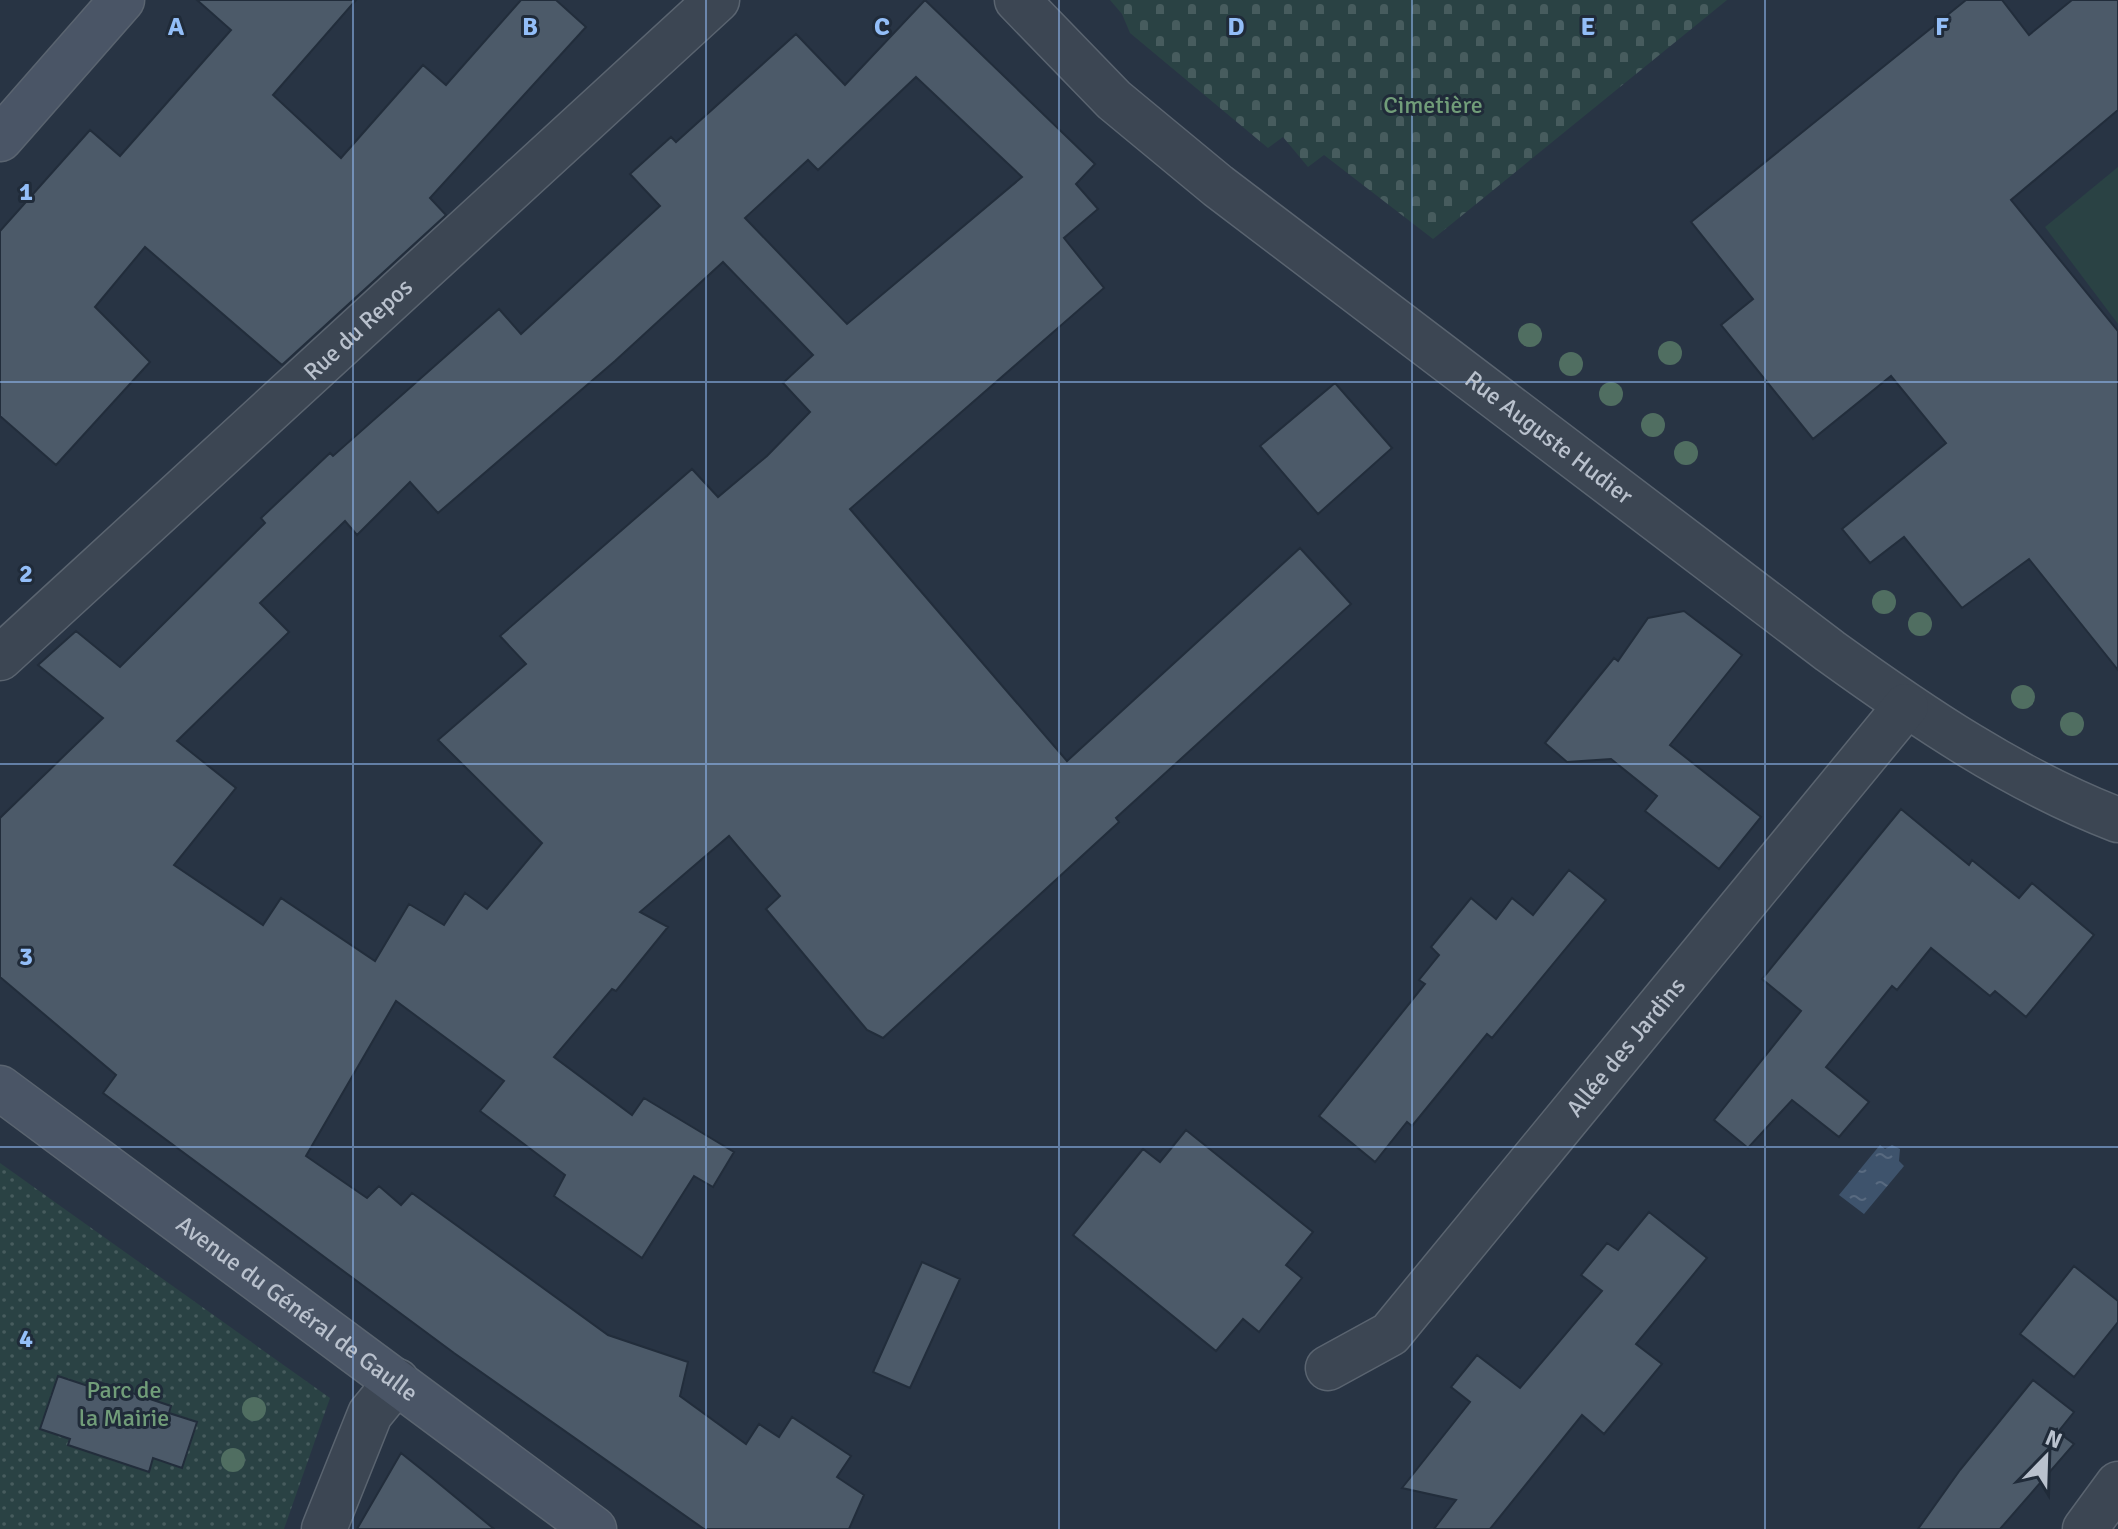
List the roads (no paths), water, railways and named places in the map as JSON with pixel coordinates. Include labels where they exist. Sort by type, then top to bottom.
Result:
[{"type":"main road","points":[[0,139],[122,0]]},
{"type":"main road","name":"Avenue du Général de Gaulle","points":[[0,1088],[594,1529]]},
{"type":"street","name":"Rue du Repos","points":[[0,658],[717,0]]},
{"type":"street","name":"Rue Auguste Hudier","points":[[1017,0],[1114,100],[1218,186],[1906,706],[2068,800],[2118,820]]},
{"type":"street","name":"Allée des Jardins","points":[[1328,1368],[1390,1334],[1906,706]]},
{"type":"street","points":[[324,1529],[370,1414],[397,1381]]},
{"type":"street","points":[[2085,1529],[2118,1484]]},
{"type":"water","points":[[1880,1145],[1885,1149],[1892,1145],[1900,1149],[1899,1161],[1904,1166],[1864,1214],[1839,1195]]},
{"type":"park label","name":"Cimetière","points":[[1433,105]]},
{"type":"park label","name":"Parc de la Mairie","points":[[124,1404]]}]
